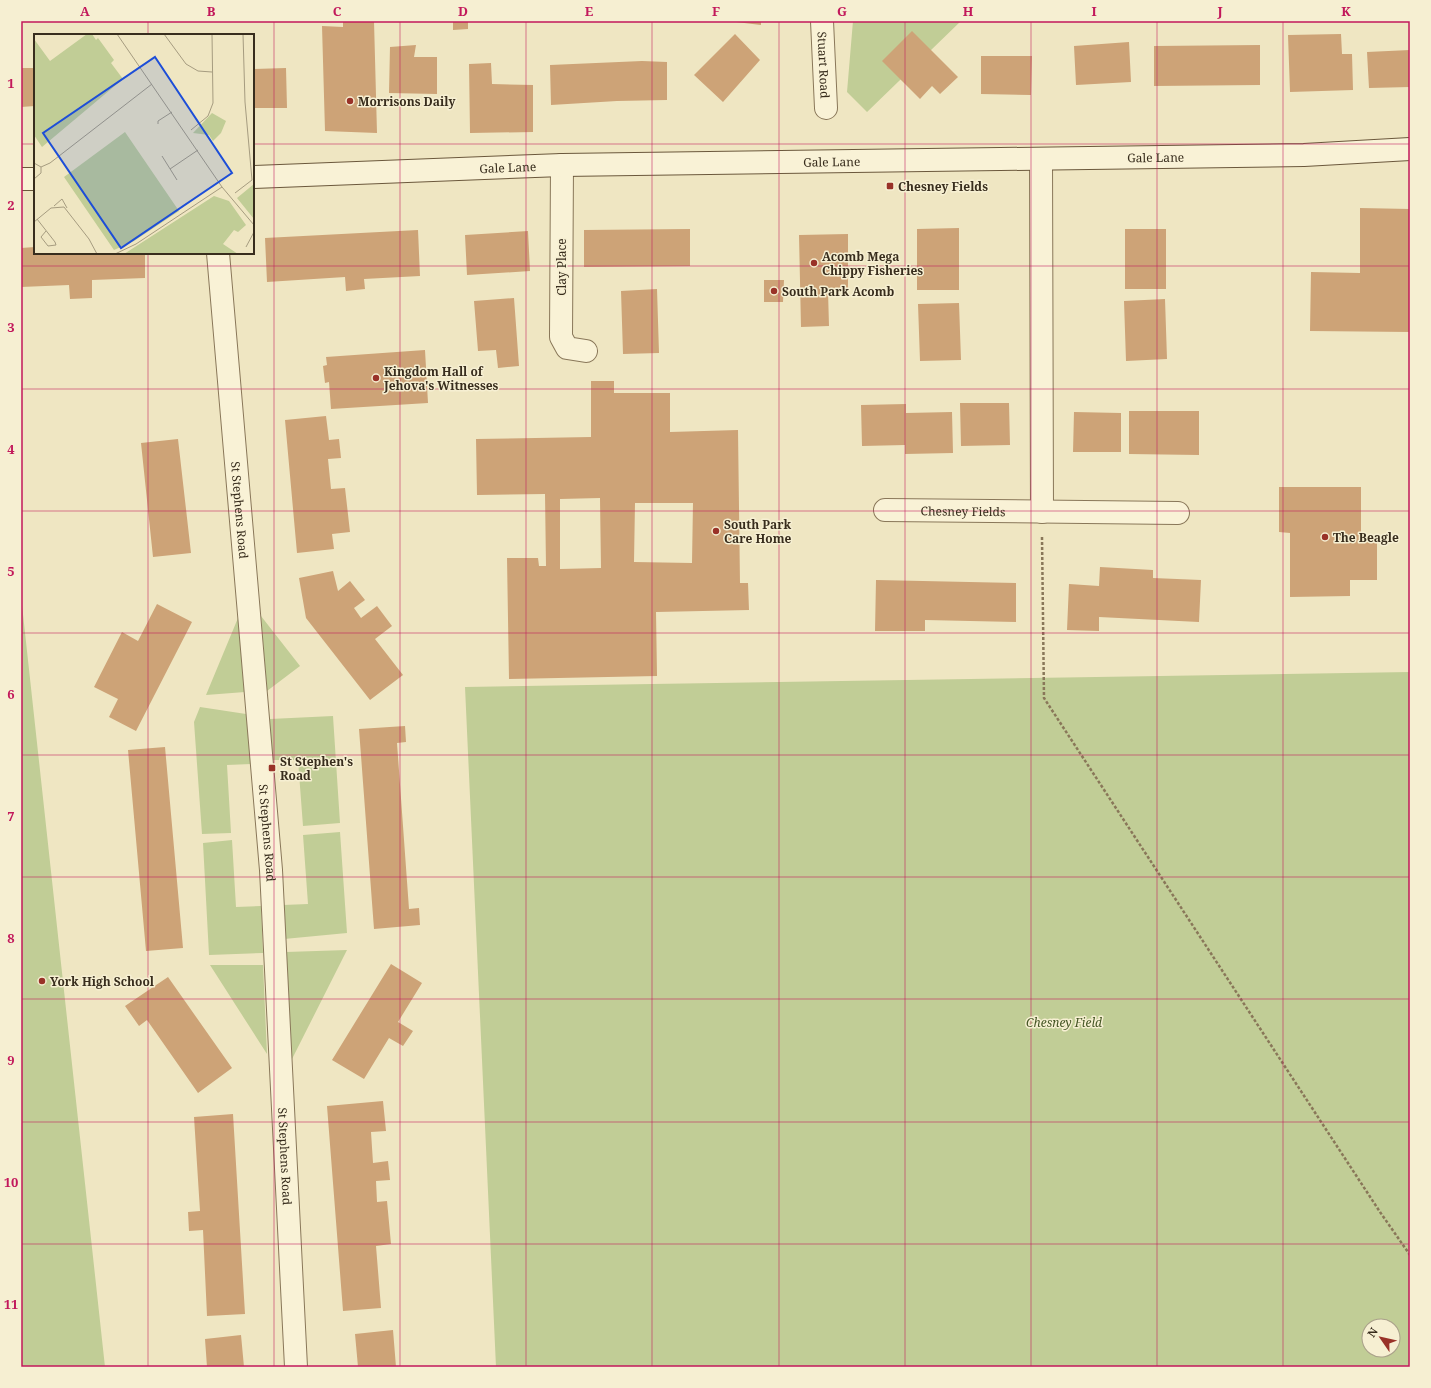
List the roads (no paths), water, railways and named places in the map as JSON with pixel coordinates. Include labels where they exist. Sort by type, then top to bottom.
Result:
[{"type":"street","name":"Stuart Road","points":[[822,21],[826,108]]},
{"type":"street","name":"Gale Lane","points":[[254,177],[562,165],[1304,155],[1410,149]]},
{"type":"street","points":[[1041,159],[1042,512]]},
{"type":"street","name":"Clay Place","points":[[562,165],[560,337],[568,348],[586,351]]},
{"type":"street","points":[[21,179],[34,179]]},
{"type":"street","name":"St Stephens Road","points":[[218,254],[270,870],[296,1367]]},
{"type":"street","name":"Chesney Fields","points":[[885,510],[1178,513]]},
{"type":"place","name":"Morrisons Daily","points":[[350,101]]},
{"type":"place","name":"Chesney Fields","points":[[890,186]]},
{"type":"place","name":"Acomb Mega Chippy Fisheries","points":[[814,263]]},
{"type":"place","name":"South Park Acomb","points":[[774,291]]},
{"type":"place","name":"Kingdom Hall of Jehova's Witnesses","points":[[376,378]]},
{"type":"place","name":"South Park Care Home","points":[[716,531]]},
{"type":"place","name":"The Beagle","points":[[1325,537]]},
{"type":"place","name":"St Stephen's Road","points":[[272,768]]},
{"type":"place","name":"York High School","points":[[42,981]]},
{"type":"park label","name":"Chesney Field","points":[[1064,1022]]}]
